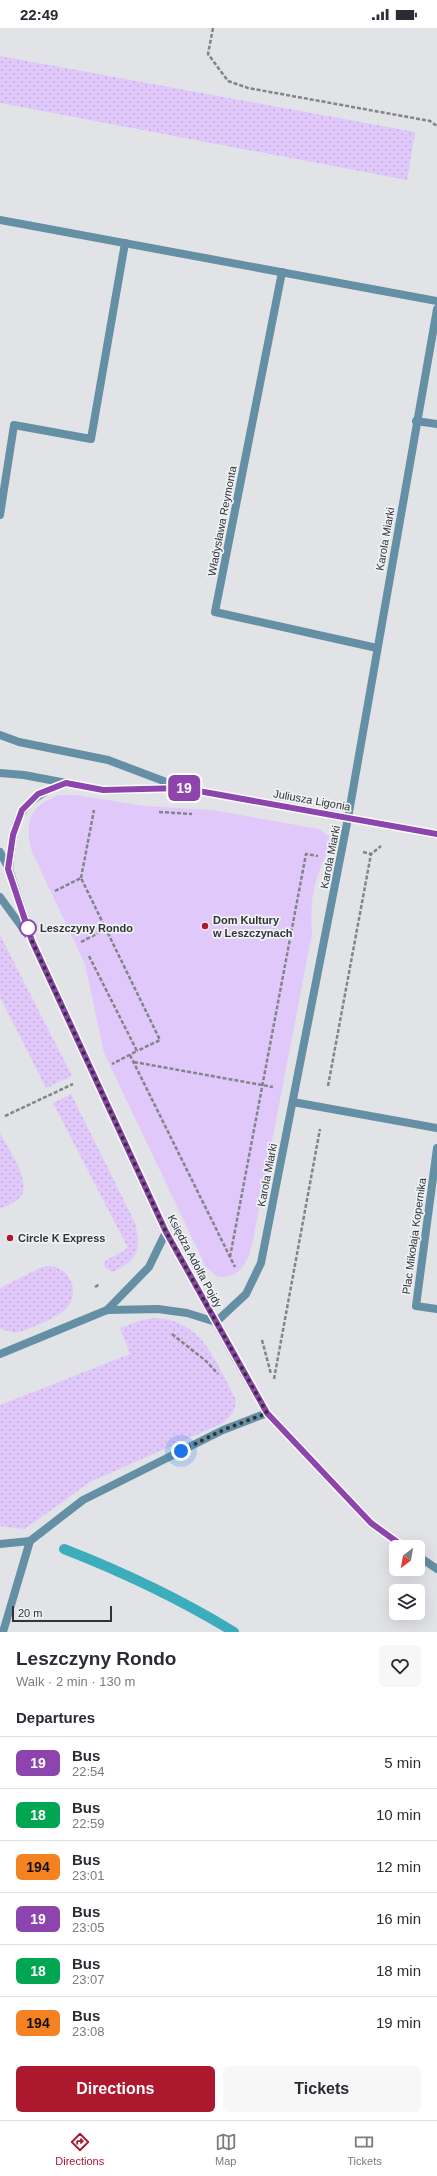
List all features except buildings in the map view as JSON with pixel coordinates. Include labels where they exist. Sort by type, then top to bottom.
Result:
[{"type":"street","points":[[0,220],[437,301]]},
{"type":"street","points":[[0,515],[14,425],[91,439],[125,243]]},
{"type":"street","name":"Władysława Reymonta","points":[[282,272],[215,612],[377,648]]},
{"type":"street","name":"Karola Miarki","points":[[216,1322],[246,1294],[261,1263],[348,818],[416,421],[437,309]]},
{"type":"street","points":[[416,421],[437,424]]},
{"type":"street","name":"Juliusza Ligonia","points":[[0,735],[19,742],[108,760],[182,788],[437,834]]},
{"type":"street","name":"Juliusza Ligonia","points":[[0,773],[103,790],[182,788]]},
{"type":"street","points":[[8,869],[13,835],[22,810],[38,794],[66,783]]},
{"type":"street","name":"Księdza Adolfa Pojdy","points":[[0,852],[8,869],[32,941],[166,1232],[267,1413],[371,1523],[394,1540]]},
{"type":"street","name":"Księdza Adolfa Pojdy","points":[[0,897],[32,941]]},
{"type":"street","points":[[293,1102],[437,1128]]},
{"type":"street","name":"Plac Mikołaja Kopernika","points":[[437,1148],[416,1306],[437,1309]]},
{"type":"street","points":[[107,1310],[149,1267],[166,1232]]},
{"type":"street","points":[[0,1354],[107,1310],[158,1309],[187,1313],[216,1322]]},
{"type":"street","points":[[0,1544],[30,1541],[83,1500],[223,1430],[267,1413]]},
{"type":"street","points":[[3,1632],[30,1541]]},
{"type":"street","points":[[425,1561],[437,1569]]},
{"type":"path","points":[[213,28],[208,54],[228,81],[248,88],[430,121],[437,126]]},
{"type":"path","points":[[95,804],[81,878],[160,1040],[112,1064]]},
{"type":"path","points":[[155,812],[194,814]]},
{"type":"path","points":[[359,852],[370,854],[384,845]]},
{"type":"path","points":[[230,1257],[306,854],[324,857]]},
{"type":"path","points":[[56,891],[81,878]]},
{"type":"path","points":[[81,942],[106,930]]},
{"type":"path","points":[[89,956],[137,1052]]},
{"type":"path","points":[[130,1055],[238,1273]]},
{"type":"path","points":[[5,1116],[72,1083],[76,1090]]},
{"type":"path","points":[[94,1287],[107,1281]]},
{"type":"path","points":[[168,1331],[206,1362],[221,1377]]},
{"type":"path","points":[[262,1340],[274,1382]]},
{"type":"shaded area","points":[[0,56],[415,132],[407,180],[0,103]]},
{"type":"shaded area","points":[[59,795],[75,795],[146,806],[212,810],[319,829],[329,836],[327,851],[314,889],[312,934],[252,1245],[245,1264],[232,1275],[218,1277],[206,1267],[104,1053],[85,964],[32,852],[30,842],[29,824],[35,810],[49,799]]},
{"type":"shaded area","points":[[0,935],[72,1076],[46,1088],[0,997]]},
{"type":"shaded area","points":[[71,1094],[135,1223],[138,1241],[136,1254],[127,1264],[112,1272],[104,1266],[105,1261],[128,1248],[53,1103]]},
{"type":"shaded area","points":[[0,1133],[17,1164],[21,1174],[24,1190],[17,1200],[0,1209]]},
{"type":"shaded area","points":[[42,1267],[57,1267],[63,1271],[71,1282],[73,1296],[66,1309],[51,1319],[23,1331],[11,1332],[0,1328],[0,1288]]},
{"type":"shaded area","points":[[154,1318],[170,1320],[184,1326],[196,1334],[214,1357],[235,1398],[235,1406],[232,1413],[221,1424],[90,1482],[25,1529],[0,1526],[0,1405],[130,1354],[120,1328],[139,1321]]},
{"type":"waterway","points":[[64,1549],[151,1587],[193,1608],[234,1632]]},
{"type":"bus line","name":"19","points":[[394,1540],[371,1523],[267,1413],[166,1232],[32,941],[8,869],[13,835],[22,810],[29,801],[38,794],[66,783],[103,790],[182,788],[437,834]]},
{"type":"place","name":"Dom Kultury w Leszczynach","points":[[205,926]]},
{"type":"place","name":"Leszczyny Rondo","points":[[28,928]]},
{"type":"place","name":"Circle K Express","points":[[10,1238]]},
{"type":"route","points":[[28,928],[27,927],[32,941],[166,1232],[267,1413],[223,1430],[181,1451]]}]
